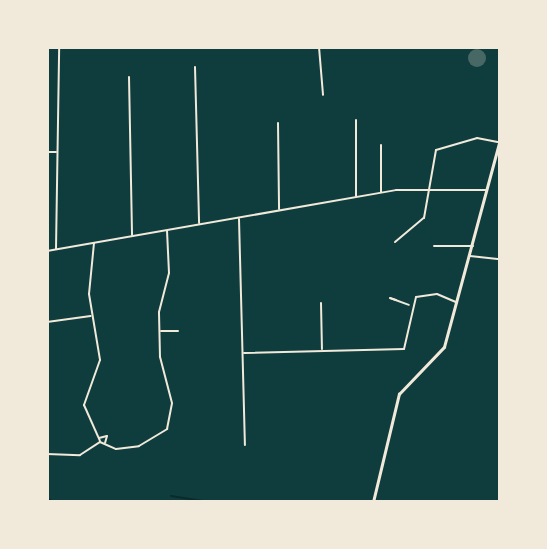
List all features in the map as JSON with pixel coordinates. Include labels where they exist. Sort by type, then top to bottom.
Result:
[{"type":"street","points":[[56,250],[59,47]]},
{"type":"street","points":[[320,47],[323,94]]},
{"type":"street","points":[[195,67],[199,224]]},
{"type":"street","points":[[129,77],[133,236]]},
{"type":"street","points":[[356,120],[356,197]]},
{"type":"street","points":[[278,123],[279,210]]},
{"type":"street","points":[[373,502],[395,401],[441,355],[473,246],[499,141],[477,138],[440,147],[419,226],[395,242]]},
{"type":"street","points":[[381,145],[381,193]]},
{"type":"street","points":[[47,152],[58,152]]},
{"type":"street","points":[[47,251],[381,193],[431,188],[487,190]]},
{"type":"street","points":[[239,217],[245,446]]},
{"type":"street","points":[[94,243],[92,316],[100,360],[83,405],[99,441],[104,444],[139,446],[167,429],[172,403],[160,331],[167,230]]},
{"type":"street","points":[[433,246],[473,246]]},
{"type":"street","points":[[470,256],[500,259]]},
{"type":"street","points":[[244,353],[404,349],[413,300],[430,293],[457,302]]},
{"type":"street","points":[[396,300],[410,306]]},
{"type":"street","points":[[321,303],[322,350]]},
{"type":"street","points":[[47,322],[92,316]]},
{"type":"street","points":[[160,331],[178,331]]},
{"type":"street","points":[[47,454],[80,455],[106,435],[104,444]]},
{"type":"building","points":[[473,49],[481,49],[486,58],[484,65],[473,67],[468,62],[468,54]]},
{"type":"waterway","points":[[171,496],[208,502]]},
{"type":"waterway","points":[[47,499],[55,502]]}]
